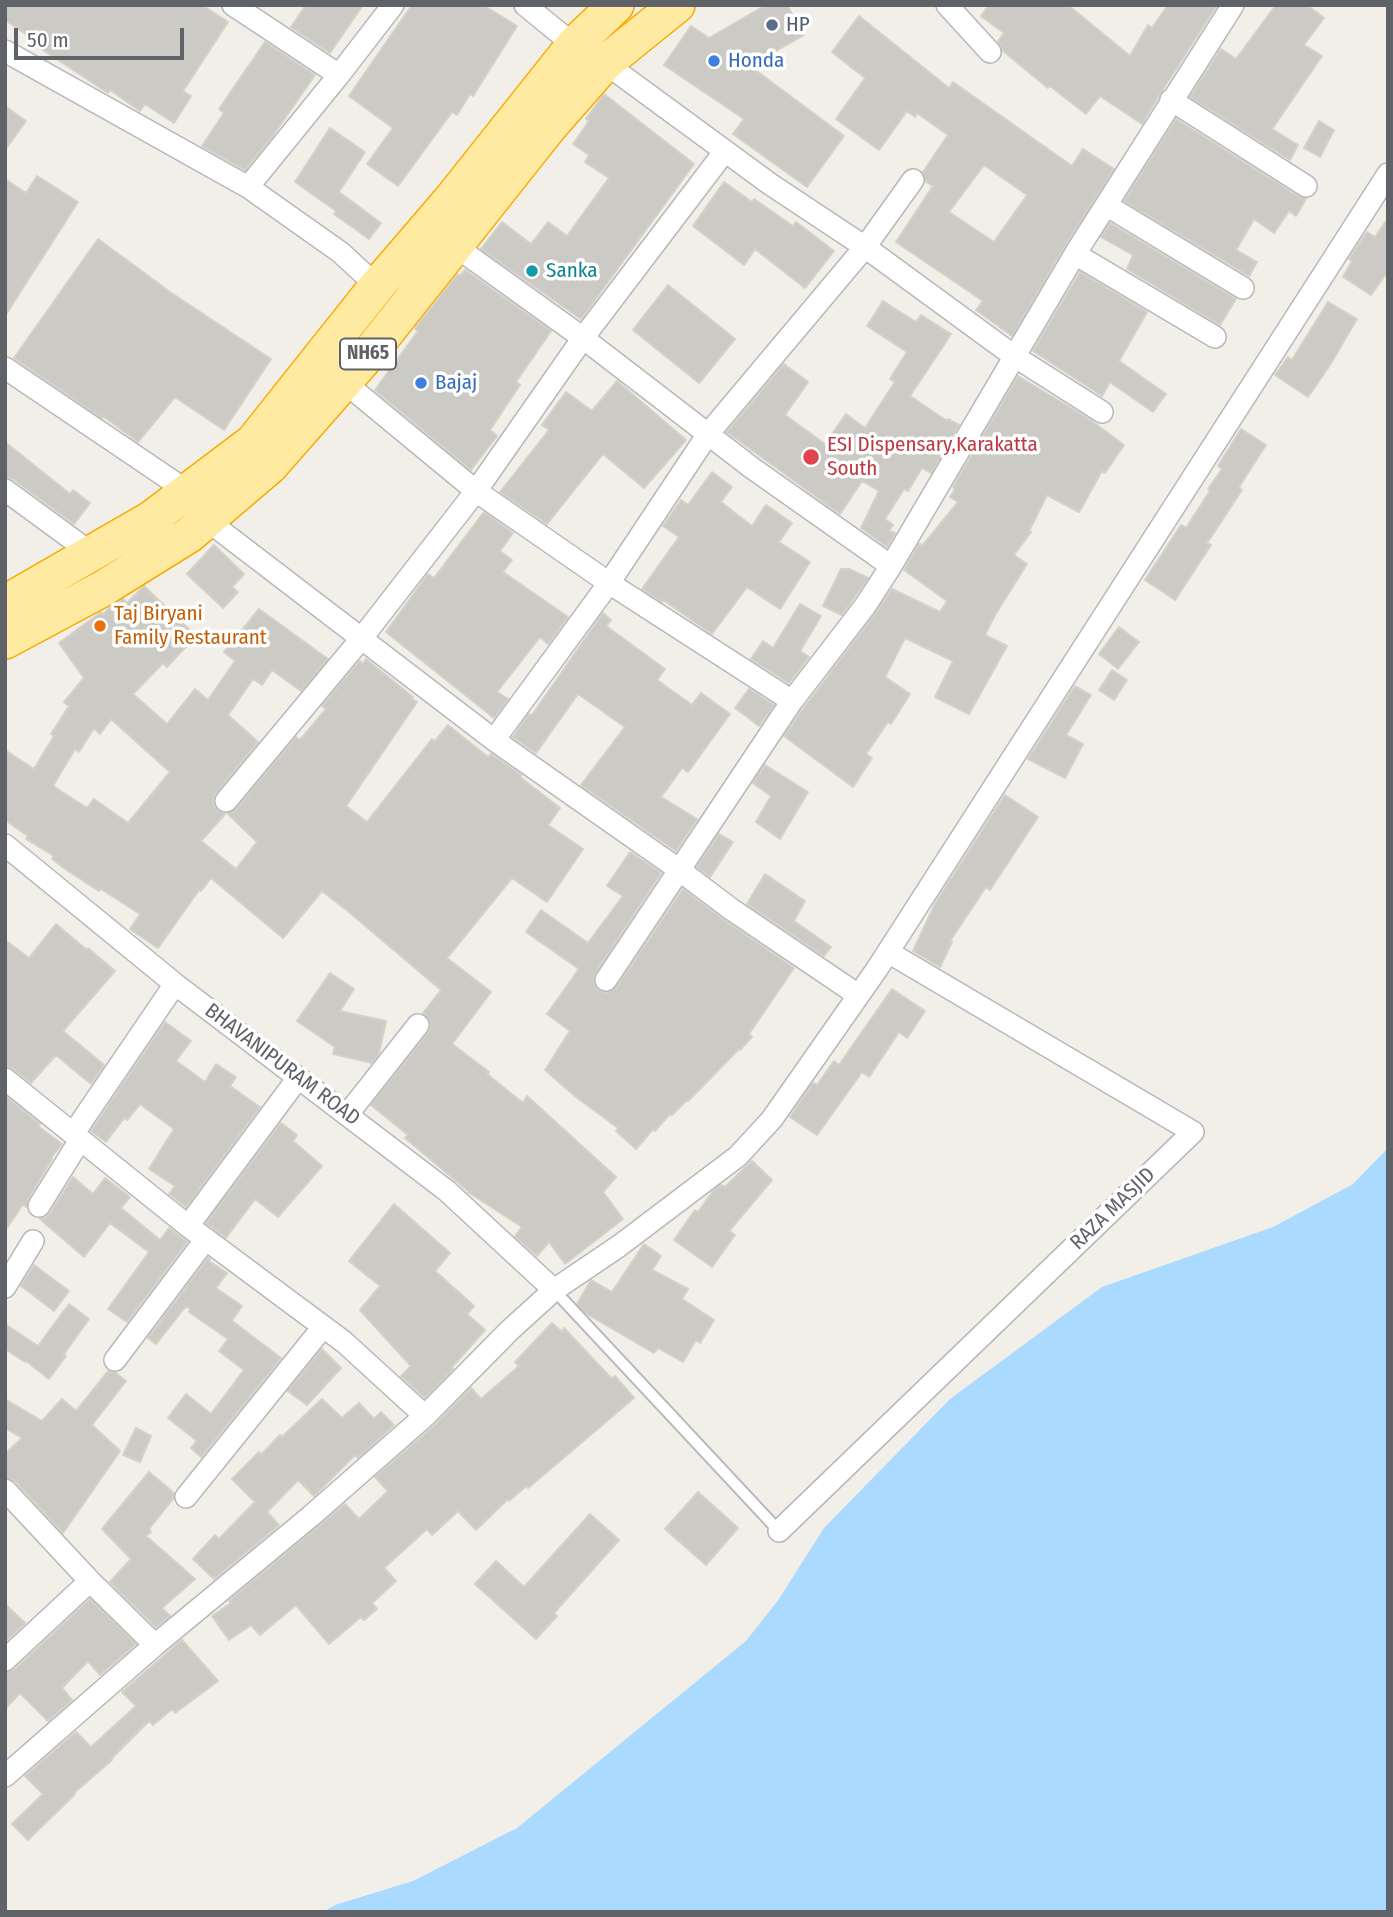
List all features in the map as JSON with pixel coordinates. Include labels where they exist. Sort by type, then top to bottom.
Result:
[{"type":"highway","name":"NH65","points":[[5,603],[151,519],[253,442],[574,45],[616,5]]},
{"type":"highway","name":"NH65","points":[[5,641],[102,589],[189,536],[270,466],[372,350],[549,127],[605,63],[677,5]]},
{"type":"street","points":[[233,5],[339,75]]},
{"type":"street","points":[[248,187],[393,5]]},
{"type":"street","points":[[525,5],[574,45]]},
{"type":"street","points":[[947,5],[990,52]]},
{"type":"street","points":[[606,980],[792,701],[891,566],[1075,254],[1233,5]]},
{"type":"street","points":[[6,55],[248,187],[340,252],[377,286]]},
{"type":"street","points":[[605,63],[1014,356],[1102,412]]},
{"type":"street","points":[[1171,100],[1306,186]]},
{"type":"street","points":[[226,801],[362,639],[476,491],[583,338],[725,151]]},
{"type":"street","points":[[494,740],[609,583],[708,435],[865,247],[913,180]]},
{"type":"street","points":[[5,1776],[425,1416],[510,1330],[554,1290],[619,1246],[738,1156],[772,1119],[888,952],[1384,188]]},
{"type":"street","points":[[1106,205],[1243,288]]},
{"type":"street","points":[[455,246],[583,338],[752,468],[891,566]]},
{"type":"street","points":[[1075,254],[1215,337]]},
{"type":"street","points":[[5,369],[187,491]]},
{"type":"street","points":[[344,382],[476,491],[609,583],[792,701]]},
{"type":"street","points":[[5,490],[91,553]]},
{"type":"street","points":[[208,521],[494,740],[731,909],[858,995]]},
{"type":"street","name":"BHAVANIPURAM ROAD","points":[[5,845],[175,984],[447,1191],[554,1290]]},
{"type":"street","name":"RAZA MASJID","points":[[779,1531],[1193,1132],[888,952]]},
{"type":"street","points":[[38,1206],[77,1137],[175,984]]},
{"type":"street","points":[[347,1115],[418,1025]]},
{"type":"street","points":[[188,1226],[298,1078]]},
{"type":"street","points":[[5,1079],[206,1240],[344,1342],[425,1416]]},
{"type":"street","points":[[115,1360],[206,1240]]},
{"type":"street","points":[[5,1287],[33,1241]]},
{"type":"street","points":[[186,1497],[323,1327]]},
{"type":"street","points":[[5,1490],[90,1581],[155,1645]]},
{"type":"street","points":[[5,1660],[90,1581]]},
{"type":"lane","points":[[554,1290],[779,1531]]},
{"type":"water","points":[[1388,1148],[1388,1912],[323,1912],[335,1905],[413,1881],[517,1828],[746,1641],[779,1599],[824,1528],[950,1399],[1102,1287],[1273,1227],[1353,1184]]},
{"type":"building","points":[[5,5],[202,5],[228,22],[183,91],[191,96],[174,123],[145,104],[140,111],[40,48],[42,45],[5,20]]},
{"type":"building","points":[[306,5],[363,5],[330,53],[291,27]]},
{"type":"building","points":[[412,5],[483,5],[517,26],[473,96],[470,94],[457,115],[452,112],[398,186],[367,164],[393,128],[349,96]]},
{"type":"building","points":[[766,5],[787,5],[804,35],[750,66],[844,136],[807,187],[733,134],[744,119],[664,65],[691,26],[709,38]]},
{"type":"building","points":[[989,5],[1068,5],[1130,56],[1148,25],[1152,28],[1168,5],[1217,5],[1142,124],[1100,96],[1086,114],[1050,86],[1048,88],[1003,51],[998,41],[1004,33],[981,16]]},
{"type":"building","points":[[1276,5],[1307,5],[1324,18],[1304,45],[1322,56],[1272,129],[1298,145],[1290,160],[1190,97],[1221,49],[1236,59]]},
{"type":"building","points":[[859,16],[949,88],[953,82],[1072,166],[1083,149],[1114,169],[1012,336],[976,310],[983,301],[896,242],[933,186],[926,182],[923,172],[948,135],[917,113],[915,117],[907,111],[879,150],[836,119],[865,78],[832,52]],"holes":[[[984,165],[1027,195],[994,242],[949,212]]]},
{"type":"building","points":[[265,42],[315,75],[245,170],[202,146],[224,113],[219,109]]},
{"type":"building","points":[[604,94],[694,164],[581,319],[481,249],[502,222],[531,244],[548,222],[567,236],[609,178],[585,162],[589,155],[573,144],[589,121],[586,119]]},
{"type":"building","points":[[5,106],[26,121],[5,150]]},
{"type":"building","points":[[1176,119],[1306,199],[1296,216],[1289,211],[1274,233],[1254,219],[1236,250],[1257,262],[1249,276],[1124,201]]},
{"type":"building","points":[[1319,121],[1334,130],[1320,157],[1304,148]]},
{"type":"building","points":[[330,128],[365,152],[339,192],[381,223],[369,239],[295,182]]},
{"type":"building","points":[[37,176],[78,202],[5,316],[5,179],[26,193]]},
{"type":"building","points":[[724,182],[793,226],[796,222],[834,251],[805,288],[755,249],[744,265],[693,226]]},
{"type":"building","points":[[1388,218],[1388,271],[1371,295],[1343,277],[1352,261],[1349,259],[1367,232],[1375,237]]},
{"type":"building","points":[[1110,223],[1236,299],[1220,325],[1127,269],[1133,255],[1101,237]]},
{"type":"building","points":[[98,239],[170,292],[271,359],[224,430],[175,397],[138,442],[14,358]]},
{"type":"building","points":[[465,270],[551,331],[516,382],[520,385],[490,430],[497,436],[471,470],[375,390],[418,331],[416,327],[458,274],[460,276]]},
{"type":"building","points":[[1080,272],[1147,312],[1119,361],[1166,394],[1153,412],[1110,382],[1102,396],[1033,351]]},
{"type":"building","points":[[668,285],[735,339],[699,383],[633,330]]},
{"type":"building","points":[[883,301],[916,322],[921,315],[951,334],[910,396],[947,421],[948,419],[959,425],[931,473],[922,468],[908,491],[904,489],[885,519],[893,525],[889,531],[895,533],[887,547],[861,528],[879,491],[862,481],[840,514],[727,432],[784,364],[808,382],[785,415],[825,444],[846,414],[865,428],[895,382],[890,379],[907,352],[867,326]]},
{"type":"building","points":[[1328,302],[1357,319],[1308,397],[1275,375],[1288,357],[1292,360]]},
{"type":"building","points":[[1018,376],[1089,419],[1124,445],[1105,473],[1102,471],[1079,512],[1047,495],[1029,531],[1031,532],[1014,555],[1027,564],[985,635],[1007,646],[969,714],[935,697],[953,661],[905,638],[885,677],[910,694],[891,724],[888,722],[866,754],[872,758],[853,787],[784,736],[892,589],[940,612],[947,601],[904,570],[919,544],[923,545],[958,502],[950,497],[955,489],[953,487]]},
{"type":"building","points":[[617,381],[686,440],[644,488],[603,454],[547,524],[500,492],[549,430],[542,425],[566,392],[592,411]]},
{"type":"building","points":[[1241,429],[1266,445],[1239,487],[1242,490],[1207,543],[1211,545],[1175,600],[1145,580],[1181,525],[1186,528],[1210,491],[1208,489],[1222,469],[1218,466]]},
{"type":"building","points":[[5,442],[70,494],[73,490],[90,503],[74,524],[13,479],[5,477]]},
{"type":"building","points":[[712,472],[732,487],[721,502],[752,526],[766,505],[792,523],[779,542],[810,562],[780,609],[747,587],[712,634],[663,600],[662,602],[642,589],[679,537],[663,526],[681,500],[688,505]]},
{"type":"building","points":[[484,512],[513,533],[500,551],[512,560],[503,572],[568,617],[548,644],[540,637],[497,692],[508,699],[494,718],[386,632],[428,574],[434,578]]},
{"type":"building","points":[[214,545],[244,574],[232,587],[238,592],[223,608],[187,574]]},
{"type":"building","points":[[841,569],[849,569],[868,578],[842,615],[823,606]]},
{"type":"building","points":[[144,586],[196,636],[167,667],[163,663],[133,694],[167,724],[195,689],[208,700],[235,661],[224,652],[259,609],[328,659],[301,691],[272,670],[262,685],[253,679],[228,715],[258,742],[216,793],[214,806],[225,814],[201,841],[236,869],[257,842],[228,814],[236,809],[296,737],[300,740],[326,709],[322,706],[360,661],[363,664],[366,659],[417,702],[346,806],[367,822],[432,739],[435,741],[448,725],[488,757],[491,754],[521,775],[520,777],[560,808],[548,825],[583,849],[547,902],[512,878],[447,958],[491,992],[452,1044],[489,1072],[487,1074],[523,1103],[527,1096],[616,1177],[603,1192],[623,1219],[565,1264],[549,1242],[537,1256],[515,1236],[522,1227],[468,1192],[405,1138],[408,1135],[371,1105],[428,1033],[431,1028],[430,1021],[423,1013],[441,990],[349,912],[322,891],[283,938],[211,878],[201,891],[199,890],[158,948],[130,929],[140,914],[68,871],[52,859],[54,856],[26,839],[28,836],[5,820],[5,750],[34,769],[54,736],[51,734],[69,706],[64,702],[84,678],[59,643],[123,599],[127,603]],"holes":[[[111,719],[170,772],[128,823],[94,799],[87,808],[53,786],[75,749],[79,752],[94,728],[100,734]]]},
{"type":"building","points":[[800,604],[821,616],[800,651],[809,657],[789,683],[751,659],[763,641],[773,648]]},
{"type":"building","points":[[603,613],[611,620],[606,626],[665,669],[657,680],[692,705],[701,693],[730,714],[688,772],[682,768],[661,797],[697,819],[676,851],[581,785],[625,727],[578,694],[536,753],[513,737],[529,714],[532,715]]},
{"type":"building","points":[[1119,627],[1139,642],[1118,669],[1099,654]]},
{"type":"building","points":[[1112,670],[1127,680],[1114,700],[1099,690]]},
{"type":"building","points":[[1075,686],[1091,695],[1066,735],[1083,744],[1065,778],[1028,759]]},
{"type":"building","points":[[749,689],[774,705],[759,726],[735,708]]},
{"type":"building","points":[[765,765],[808,792],[780,839],[756,822],[771,796],[753,783]]},
{"type":"building","points":[[1005,795],[1038,817],[990,890],[986,887],[950,941],[952,942],[940,967],[913,951],[936,902]]},
{"type":"building","points":[[719,834],[733,842],[710,877],[697,867]]},
{"type":"building","points":[[630,852],[661,873],[595,973],[593,980],[598,990],[606,993],[617,987],[683,889],[794,968],[749,1034],[752,1037],[688,1101],[670,1114],[655,1131],[653,1129],[636,1149],[616,1131],[618,1128],[545,1070],[570,1031],[547,1014],[579,969],[526,932],[541,910],[588,943],[623,896],[607,886]]},
{"type":"building","points":[[765,874],[805,901],[794,921],[831,947],[824,956],[747,904]]},
{"type":"building","points":[[56,924],[115,971],[63,1031],[104,1065],[91,1084],[56,1055],[31,1083],[5,1066],[5,940],[29,958]]},
{"type":"building","points":[[330,973],[354,989],[340,1011],[386,1021],[379,1053],[372,1063],[333,1054],[335,1047],[297,1021]]},
{"type":"building","points":[[892,989],[925,1011],[907,1038],[899,1032],[869,1077],[862,1072],[817,1135],[790,1117],[813,1083],[817,1085],[834,1061],[839,1065]]},
{"type":"building","points":[[165,1022],[191,1041],[176,1061],[205,1082],[216,1064],[236,1077],[230,1086],[260,1107],[186,1207],[169,1194],[175,1186],[149,1169],[174,1129],[140,1104],[127,1120],[124,1118],[106,1142],[91,1131]]},
{"type":"building","points":[[5,1096],[62,1144],[51,1158],[26,1207],[23,1204],[5,1231]]},
{"type":"building","points":[[281,1123],[297,1135],[293,1141],[322,1166],[278,1217],[255,1199],[226,1238],[206,1223]]},
{"type":"building","points":[[752,1161],[772,1180],[729,1231],[735,1235],[712,1267],[674,1240],[695,1210],[698,1212],[713,1191],[721,1185],[725,1187]]},
{"type":"building","points":[[73,1177],[93,1194],[105,1178],[130,1197],[121,1208],[160,1240],[169,1228],[187,1242],[127,1322],[108,1309],[149,1252],[110,1223],[84,1257],[40,1219],[50,1213]]},
{"type":"building","points":[[394,1204],[450,1253],[435,1271],[474,1306],[467,1314],[485,1330],[425,1398],[401,1376],[411,1366],[360,1310],[380,1286],[349,1261]]},
{"type":"building","points":[[644,1244],[661,1256],[652,1270],[688,1289],[682,1299],[714,1320],[700,1343],[696,1340],[683,1362],[658,1348],[654,1353],[587,1314],[577,1304],[591,1280],[612,1292]]},
{"type":"building","points":[[208,1258],[227,1273],[216,1288],[242,1306],[232,1321],[281,1358],[201,1457],[191,1448],[197,1441],[168,1418],[186,1394],[211,1414],[244,1370],[219,1351],[228,1339],[189,1312],[190,1309],[186,1306],[156,1344],[148,1338]]},
{"type":"building","points":[[34,1265],[69,1291],[54,1311],[21,1286]]},
{"type":"building","points":[[69,1304],[89,1319],[49,1379],[5,1349],[5,1324],[38,1346]]},
{"type":"building","points":[[552,1323],[562,1332],[564,1328],[612,1379],[615,1376],[634,1398],[528,1488],[526,1486],[509,1501],[508,1499],[476,1530],[458,1511],[432,1535],[427,1529],[384,1568],[396,1581],[372,1603],[377,1609],[364,1620],[361,1617],[329,1644],[296,1605],[260,1635],[251,1625],[229,1640],[212,1616],[231,1603],[229,1601],[345,1504],[359,1519],[388,1491],[375,1477],[434,1426],[471,1388],[481,1399],[519,1366],[515,1362]]},
{"type":"building","points":[[322,1349],[341,1368],[307,1405],[288,1391]]},
{"type":"building","points":[[108,1371],[116,1373],[126,1381],[92,1425],[120,1451],[63,1533],[15,1481],[5,1477],[5,1454],[22,1438],[5,1428],[5,1399],[42,1421],[62,1399],[76,1411]]},
{"type":"building","points":[[322,1399],[342,1418],[359,1403],[374,1419],[381,1412],[394,1425],[358,1458],[355,1455],[314,1496],[298,1480],[267,1512],[279,1525],[214,1579],[193,1559],[215,1535],[219,1539],[255,1502],[232,1479],[259,1452],[261,1455]]},
{"type":"building","points":[[136,1428],[151,1436],[140,1462],[123,1455]]},
{"type":"building","points":[[149,1472],[174,1493],[173,1499],[146,1536],[195,1579],[162,1608],[170,1616],[156,1627],[110,1582],[131,1559],[102,1529]]},
{"type":"building","points":[[698,1492],[738,1528],[706,1565],[665,1529]]},
{"type":"building","points":[[590,1514],[619,1540],[554,1613],[557,1616],[536,1639],[475,1584],[496,1561],[524,1587]]},
{"type":"building","points":[[90,1599],[136,1644],[100,1675],[88,1661],[62,1688],[72,1700],[48,1721],[20,1693],[5,1709],[5,1673],[14,1670]]},
{"type":"building","points":[[5,1604],[25,1623],[5,1642]]},
{"type":"building","points":[[182,1640],[218,1681],[175,1713],[172,1709],[153,1725],[149,1721],[28,1840],[12,1824],[43,1794],[25,1776],[76,1732],[91,1747],[136,1706],[122,1692]]},
{"type":"place","name":"HP","points":[[772,25]]},
{"type":"place","name":"Honda","points":[[714,61]]},
{"type":"place","name":"Sanka","points":[[532,271]]},
{"type":"place","name":"Bajaj","points":[[421,383]]},
{"type":"place","name":"ESI Dispensary,Karakatta South","points":[[811,457]]},
{"type":"place","name":"Taj Biryani Family Restaurant","points":[[100,626]]}]
